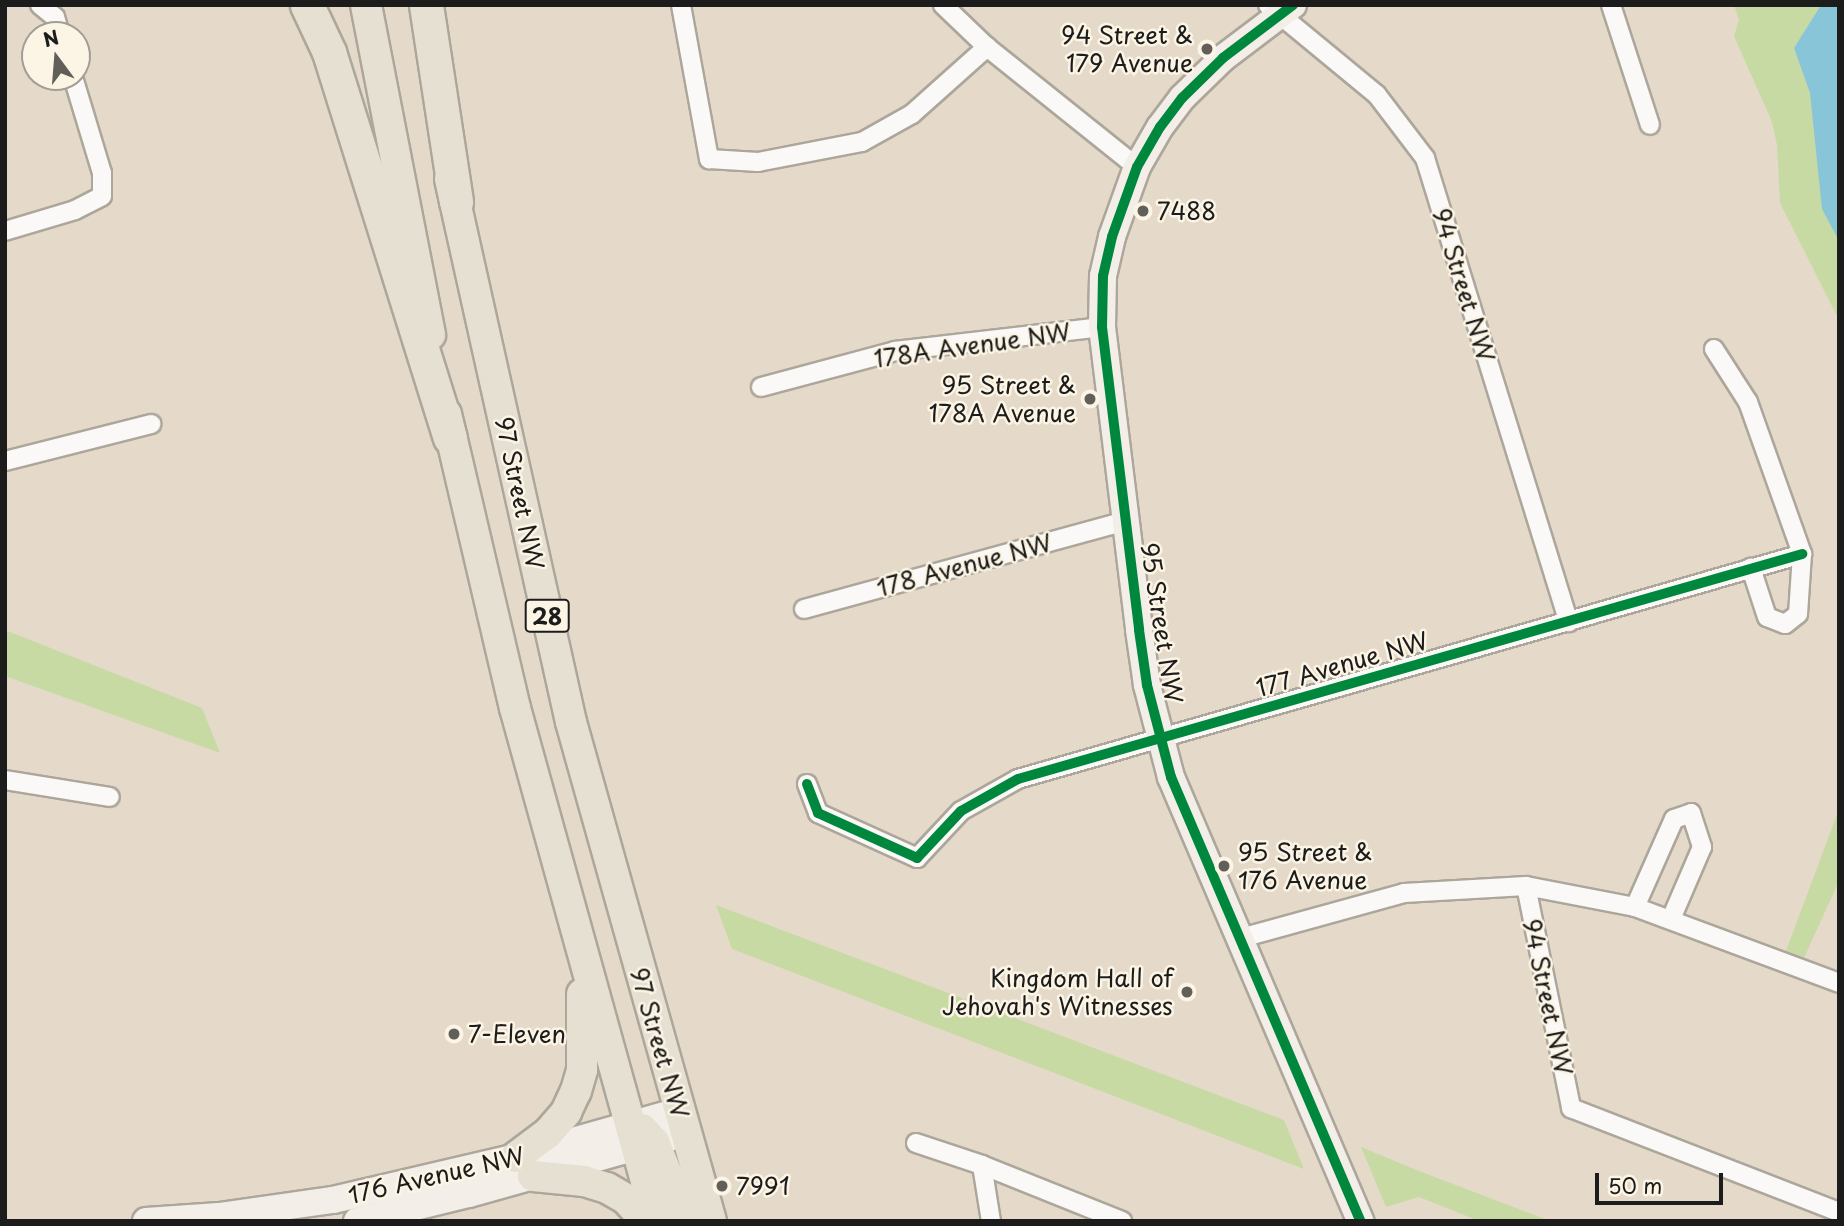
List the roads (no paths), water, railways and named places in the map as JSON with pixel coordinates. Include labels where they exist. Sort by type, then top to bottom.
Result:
[{"type":"highway","points":[[307,5],[329,52],[450,437]]},
{"type":"highway","points":[[426,5],[456,202]]},
{"type":"main road","name":"97 Street NW","points":[[366,5],[450,437],[515,708],[581,948],[640,1138],[657,1221]]},
{"type":"main road","name":"97 Street NW","points":[[411,5],[571,722],[711,1221]]},
{"type":"main road","points":[[581,948],[582,1070],[566,1112],[524,1167],[607,1188],[626,1199],[646,1221]]},
{"type":"main road","points":[[640,1138],[686,1221]]},
{"type":"street","points":[[681,5],[709,159],[758,162],[862,142],[912,114],[987,47]]},
{"type":"street","points":[[943,5],[987,47],[1137,167]]},
{"type":"street","points":[[1611,5],[1650,125]]},
{"type":"street","points":[[43,8],[56,21]]},
{"type":"street","name":"95 Street NW","points":[[1280,9],[1182,97],[1160,127],[1137,167],[1111,237],[1103,276],[1102,327],[1143,657],[1160,737],[1190,827],[1241,938],[1360,1221]]},
{"type":"street","name":"94 Street NW","points":[[1280,9],[1377,95],[1424,158],[1569,622]]},
{"type":"street","points":[[5,231],[75,210],[102,197],[102,173],[77,91]]},
{"type":"street","name":"178A Avenue NW","points":[[761,387],[895,351],[1102,327]]},
{"type":"street","points":[[1714,349],[1748,402],[1802,554],[1798,614],[1785,624],[1766,617],[1751,568]]},
{"type":"street","points":[[5,461],[151,424]]},
{"type":"street","name":"178 Avenue NW","points":[[804,609],[1125,521]]},
{"type":"street","name":"177 Avenue NW","points":[[807,784],[818,813],[917,858],[961,811],[1018,779],[1802,554]]},
{"type":"street","points":[[5,780],[110,797]]},
{"type":"street","points":[[1635,907],[1674,819],[1691,814],[1702,847],[1671,919]]},
{"type":"street","points":[[1241,938],[1404,893],[1526,886],[1635,907],[1839,982]]},
{"type":"street","name":"94 Street NW","points":[[1526,886],[1571,1108],[1839,1212]]},
{"type":"street","name":"176 Avenue NW","points":[[356,1221],[524,1167],[640,1138],[682,1122]]},
{"type":"street","points":[[916,1143],[982,1165],[1122,1221]]},
{"type":"street","points":[[982,1165],[991,1221]]},
{"type":"street","name":"176 Avenue NW","points":[[146,1221],[219,1216],[333,1200],[524,1167]]},
{"type":"water","points":[[1821,5],[1839,5],[1839,241],[1822,209],[1810,93],[1794,48]]},
{"type":"place","name":"94 Street & 179 Avenue","points":[[1207,49]]},
{"type":"place","name":"7488","points":[[1143,211]]},
{"type":"place","name":"95 Street & 178A Avenue","points":[[1090,399]]},
{"type":"place","name":"95 Street & 176 Avenue","points":[[1224,866]]},
{"type":"place","name":"Kingdom Hall of Jehovah's Witnesses","points":[[1187,992]]},
{"type":"place","name":"7-Eleven","points":[[454,1034]]},
{"type":"place","name":"7991","points":[[722,1186]]}]
